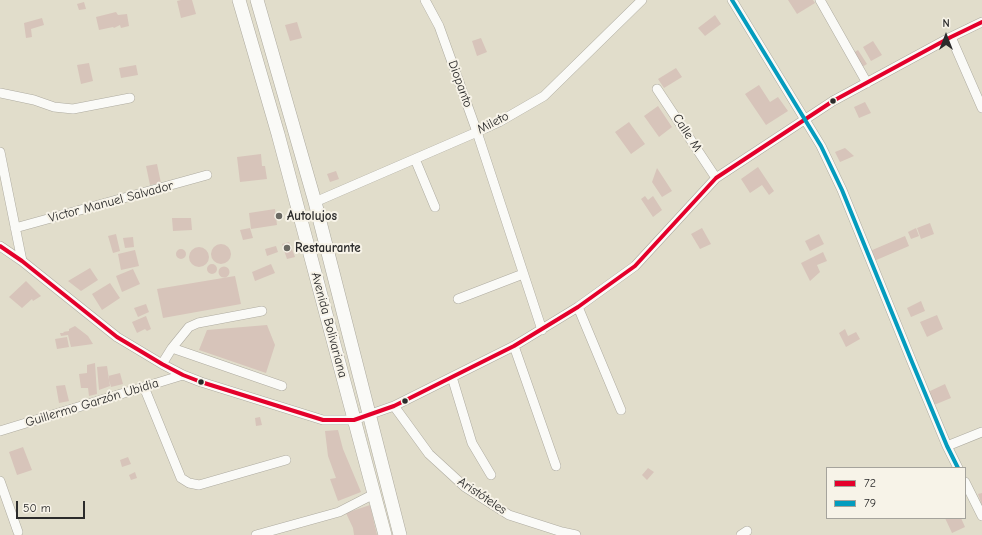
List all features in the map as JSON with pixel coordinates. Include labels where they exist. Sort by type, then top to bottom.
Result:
[{"type":"highway","name":"Avenida Bolivariana","points":[[239,0],[278,134],[385,535]]},
{"type":"highway","name":"Avenida Bolivariana","points":[[257,0],[315,202],[400,535]]},
{"type":"street","name":"Diopanto","points":[[425,0],[440,26],[477,132],[542,330]]},
{"type":"street","name":"Mileto","points":[[315,202],[499,122],[544,96],[642,0]]},
{"type":"street","points":[[732,0],[821,146],[842,190],[947,446],[958,467]]},
{"type":"street","points":[[820,0],[867,83]]},
{"type":"street","points":[[2,249],[22,260],[117,336],[162,364],[183,375],[323,420],[354,420],[394,406],[514,346],[542,330],[578,307],[635,266],[716,178],[833,100],[982,22]]},
{"type":"street","points":[[951,37],[982,108]]},
{"type":"street","name":"Calle M","points":[[657,89],[716,178]]},
{"type":"street","points":[[0,94],[34,100],[54,107],[73,109],[130,98]]},
{"type":"street","points":[[0,152],[22,260]]},
{"type":"street","points":[[415,159],[435,207]]},
{"type":"street","name":"Victor Manuel Salvador","points":[[15,228],[208,176]]},
{"type":"street","points":[[458,299],[523,274]]},
{"type":"street","points":[[578,307],[621,410]]},
{"type":"street","points":[[162,364],[172,348],[189,327],[262,311]]},
{"type":"street","points":[[514,346],[556,466]]},
{"type":"street","points":[[172,348],[282,386]]},
{"type":"street","name":"Guillermo Garzón Ubidia","points":[[0,431],[183,375]]},
{"type":"street","points":[[452,377],[472,443],[491,475]]},
{"type":"street","points":[[144,387],[181,478],[189,484],[199,485],[286,460]]},
{"type":"street","name":"Aristóteles","points":[[394,406],[429,454],[464,487],[509,515],[576,535]]},
{"type":"street","points":[[947,446],[982,432]]},
{"type":"street","points":[[0,481],[18,532]]},
{"type":"street","points":[[966,484],[982,516]]},
{"type":"street","points":[[256,535],[288,531],[339,512],[374,494]]},
{"type":"building","points":[[192,0],[196,14],[181,18],[177,1]]},
{"type":"building","points":[[788,0],[813,0],[815,3],[797,14]]},
{"type":"building","points":[[84,2],[86,9],[79,10],[77,4]]},
{"type":"building","points":[[116,12],[118,15],[127,14],[129,26],[121,28],[120,25],[114,28],[99,30],[96,17]]},
{"type":"building","points":[[715,15],[721,24],[705,36],[698,28]]},
{"type":"building","points":[[42,18],[44,25],[31,29],[32,37],[26,38],[24,23]]},
{"type":"building","points":[[297,22],[302,38],[290,41],[285,25]]},
{"type":"building","points":[[481,38],[487,52],[477,56],[472,41]]},
{"type":"building","points":[[873,41],[882,55],[871,61],[863,47]]},
{"type":"building","points":[[858,50],[867,64],[862,67],[853,53]]},
{"type":"building","points":[[89,63],[93,81],[81,84],[77,65]]},
{"type":"building","points":[[136,65],[138,75],[121,78],[119,68]]},
{"type":"building","points":[[676,68],[682,77],[664,88],[658,79]]},
{"type":"building","points":[[759,85],[770,102],[778,97],[788,111],[766,125],[745,94]]},
{"type":"building","points":[[865,102],[871,113],[859,118],[854,107]]},
{"type":"building","points":[[658,106],[672,127],[659,137],[644,116]]},
{"type":"building","points":[[629,122],[645,144],[631,154],[615,132]]},
{"type":"building","points":[[845,148],[854,156],[840,162],[835,152]]},
{"type":"building","points":[[261,154],[262,166],[265,166],[267,179],[240,182],[237,157]]},
{"type":"building","points":[[157,164],[161,183],[150,185],[146,166]]},
{"type":"building","points":[[758,167],[774,191],[769,195],[762,185],[750,193],[741,179]]},
{"type":"building","points":[[657,168],[672,191],[662,197],[652,182]]},
{"type":"building","points":[[336,171],[339,179],[330,182],[327,174]]},
{"type":"building","points":[[645,196],[648,200],[653,196],[662,210],[653,217],[641,199]]},
{"type":"building","points":[[275,209],[277,225],[251,229],[249,213]]},
{"type":"building","points":[[172,218],[191,218],[192,230],[173,231]]},
{"type":"building","points":[[930,223],[934,234],[921,239],[917,228]]},
{"type":"building","points":[[250,228],[253,238],[243,240],[240,230]]},
{"type":"building","points":[[702,228],[711,244],[700,249],[691,234]]},
{"type":"building","points":[[916,228],[919,236],[911,239],[908,232]]},
{"type":"building","points":[[116,234],[120,251],[113,253],[108,236]]},
{"type":"building","points":[[819,234],[824,244],[810,251],[805,241]]},
{"type":"building","points":[[905,236],[909,246],[874,261],[870,251]]},
{"type":"building","points":[[133,237],[134,247],[125,248],[123,238]]},
{"type":"building","points":[[289,242],[295,257],[287,259],[282,244]]},
{"type":"building","points":[[217,244],[225,244],[231,250],[231,258],[225,264],[217,264],[211,258],[211,250]]},
{"type":"building","points":[[276,246],[278,252],[267,256],[265,249]]},
{"type":"building","points":[[195,247],[203,247],[209,253],[209,261],[203,267],[195,267],[189,261],[189,253]]},
{"type":"building","points":[[179,249],[183,249],[185,250],[185,258],[179,259],[176,256],[176,252]]},
{"type":"building","points":[[135,250],[139,266],[121,270],[118,254]]},
{"type":"building","points":[[823,252],[827,261],[817,265],[820,272],[810,281],[801,263]]},
{"type":"building","points":[[210,264],[214,264],[216,265],[216,273],[210,274],[207,271],[207,267]]},
{"type":"building","points":[[271,264],[275,273],[255,281],[252,272]]},
{"type":"building","points":[[222,267],[226,267],[228,268],[228,276],[222,277],[219,274],[219,270]]},
{"type":"building","points":[[90,268],[98,280],[81,291],[68,281]]},
{"type":"building","points":[[133,269],[140,284],[122,292],[116,276]]},
{"type":"building","points":[[235,276],[241,304],[163,318],[157,289]]},
{"type":"building","points":[[26,281],[41,296],[33,301],[32,299],[22,308],[9,297]]},
{"type":"building","points":[[110,283],[120,298],[102,310],[92,294]]},
{"type":"building","points":[[921,301],[925,311],[911,317],[907,308]]},
{"type":"building","points":[[146,304],[149,312],[138,317],[134,308]]},
{"type":"building","points":[[937,315],[943,329],[927,337],[920,322]]},
{"type":"building","points":[[146,316],[151,329],[147,331],[145,329],[137,333],[132,322]]},
{"type":"building","points":[[267,325],[275,345],[266,373],[199,350],[207,330]]},
{"type":"building","points":[[75,326],[88,336],[93,344],[71,347],[68,335],[61,336],[60,333],[69,331],[69,329]]},
{"type":"building","points":[[845,329],[848,336],[856,332],[860,339],[846,347],[839,333]]},
{"type":"building","points":[[67,337],[69,347],[57,349],[55,339]]},
{"type":"building","points":[[95,363],[97,394],[89,396],[88,388],[81,388],[79,374],[87,373],[87,365]]},
{"type":"building","points":[[107,366],[110,386],[99,390],[97,367]]},
{"type":"building","points":[[120,373],[123,384],[111,387],[108,376]]},
{"type":"building","points":[[945,384],[951,398],[934,405],[928,392]]},
{"type":"building","points":[[65,385],[69,401],[59,403],[56,386]]},
{"type":"building","points":[[260,417],[262,425],[256,426],[255,418]]},
{"type":"building","points":[[338,430],[343,449],[361,492],[338,501],[330,479],[336,478],[328,456],[325,431]]},
{"type":"building","points":[[23,447],[32,470],[17,475],[9,452]]},
{"type":"building","points":[[128,457],[131,464],[122,467],[120,460]]},
{"type":"building","points":[[648,468],[654,472],[647,480],[642,475]]},
{"type":"building","points":[[135,472],[137,478],[131,480],[129,475]]},
{"type":"building","points":[[982,493],[982,505],[978,494]]},
{"type":"building","points":[[370,505],[377,535],[354,535],[353,528],[346,513]]},
{"type":"building","points":[[945,519],[961,519],[965,527],[952,533]]},
{"type":"transit line","name":"79","points":[[732,0],[821,146],[842,190],[947,446],[958,467]]},
{"type":"transit line","name":"72","points":[[0,246],[22,261],[117,337],[183,375],[323,420],[354,420],[394,406],[514,346],[578,307],[635,266],[716,178],[833,101],[951,37],[982,22]]},
{"type":"place","name":"Autolujos","points":[[279,216]]},
{"type":"place","name":"Restaurante","points":[[287,248]]}]
